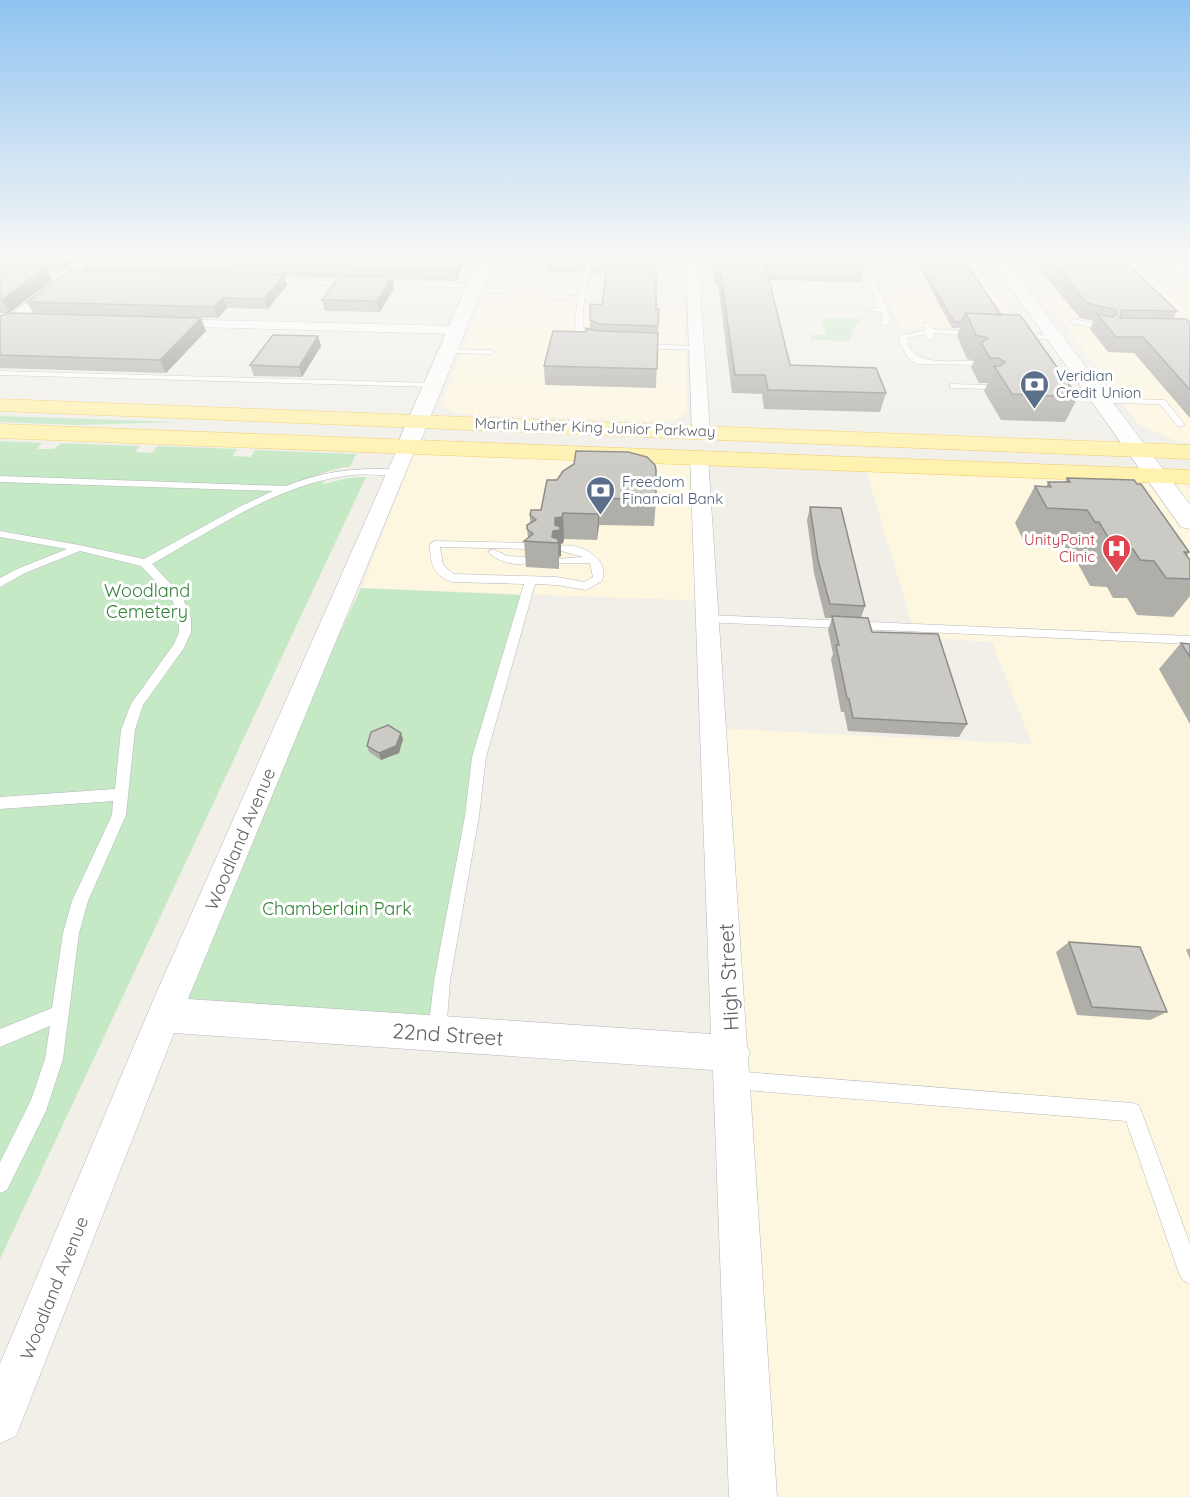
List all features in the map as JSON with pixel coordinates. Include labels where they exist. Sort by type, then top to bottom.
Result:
[{"type":"main road","name":"Woodland Avenue","points":[[407,446],[456,330]]},
{"type":"main road","points":[[1048,330],[1190,522]]},
{"type":"main road","name":"Martin Luther King Junior Parkway","points":[[0,405],[407,446]]},
{"type":"main road","name":"Martin Luther King Junior Parkway","points":[[0,431],[407,446],[700,444],[1190,452]]},
{"type":"main road","name":"Martin Luther King Junior Parkway","points":[[700,444],[1190,477]]},
{"type":"street","points":[[450,330],[456,330]]},
{"type":"street","name":"High Street","points":[[696,330],[753,1497]]},
{"type":"street","name":"Woodland Avenue","points":[[0,1420],[164,1015],[407,446]]},
{"type":"street","name":"22nd Street","points":[[164,1015],[437,1033],[732,1066]]},
{"type":"lane","points":[[581,330],[581,338],[590,344],[597,345]]},
{"type":"lane","points":[[972,363],[914,360],[903,340],[910,334],[929,332],[983,335]]},
{"type":"lane","points":[[1004,335],[1053,337]]},
{"type":"lane","points":[[631,346],[697,348]]},
{"type":"lane","points":[[448,351],[491,352]]},
{"type":"lane","points":[[0,373],[433,386]]},
{"type":"lane","points":[[953,386],[988,387]]},
{"type":"lane","points":[[1100,400],[1162,402],[1181,425]]},
{"type":"lane","points":[[145,563],[250,507],[289,489],[347,472],[407,446]]},
{"type":"lane","points":[[0,479],[289,489]]},
{"type":"lane","points":[[0,534],[80,548],[145,563],[176,596],[185,620],[185,632],[180,645],[137,704],[128,730],[119,815],[80,901],[74,922],[54,1059],[39,1104],[0,1183]]},
{"type":"lane","points":[[473,546],[493,552],[505,559],[529,553],[473,546],[435,544],[438,570],[445,576],[453,578],[557,581],[586,586],[598,578],[600,570],[594,560],[584,552],[561,555]]},
{"type":"lane","points":[[0,583],[21,571],[80,548]]},
{"type":"lane","points":[[437,1033],[442,981],[472,816],[479,757],[530,580]]},
{"type":"lane","points":[[709,619],[1190,640]]},
{"type":"lane","points":[[0,803],[120,795]]},
{"type":"lane","points":[[0,1038],[61,1013]]},
{"type":"lane","points":[[732,1066],[1132,1112],[1190,1273]]},
{"type":"shaded area","points":[[470,330],[685,330],[687,412],[676,420],[663,422],[458,414],[446,409],[442,401]]},
{"type":"shaded area","points":[[1069,330],[1190,330],[1190,443],[1178,442],[1138,424]]},
{"type":"shaded area","points":[[408,445],[699,457],[708,601],[361,588],[407,471]]},
{"type":"shaded area","points":[[864,464],[1190,477],[1190,1497],[753,1497],[714,728],[1032,744],[992,642],[916,637]]},
{"type":"green space","points":[[824,330],[852,330],[850,341],[811,340],[810,335],[826,335]]},
{"type":"green space","points":[[0,416],[179,422],[77,425],[0,422]]},
{"type":"green space","name":"Woodland Cemetery","points":[[0,441],[42,443],[37,449],[54,449],[61,443],[140,446],[135,452],[152,453],[158,446],[237,449],[233,456],[251,457],[255,450],[356,454],[350,467],[319,474],[324,484],[348,478],[366,477],[0,1259]]},
{"type":"green space","name":"Chamberlain Park","points":[[361,588],[521,595],[428,1023],[164,1015],[194,945]]},
{"type":"building","points":[[0,330],[189,330],[160,360],[0,355]]},
{"type":"building","points":[[586,330],[593,330],[658,333],[657,369],[544,366],[553,331],[586,332]]},
{"type":"building","points":[[729,330],[781,330],[790,365],[876,368],[886,393],[768,390],[765,375],[735,375]]},
{"type":"building","points":[[974,330],[1031,330],[1078,397],[1012,394],[994,366],[1000,366],[1005,362],[998,358],[990,358],[981,343],[988,338],[976,335]]},
{"type":"building","points":[[1110,330],[1190,330],[1190,390],[1143,337],[1116,337]]},
{"type":"building","points":[[273,335],[318,336],[299,367],[250,365]]},
{"type":"building","points":[[576,451],[628,452],[647,457],[655,465],[656,500],[599,498],[598,514],[563,513],[562,517],[555,518],[555,525],[560,527],[560,530],[553,531],[552,537],[558,539],[558,543],[524,541],[533,534],[527,529],[527,525],[536,520],[530,515],[531,510],[541,510],[547,480],[557,480],[563,471],[574,464]]},
{"type":"building","points":[[1067,478],[1134,480],[1137,484],[1141,484],[1189,552],[1184,552],[1190,560],[1190,579],[1166,578],[1154,561],[1140,560],[1133,549],[1115,549],[1099,522],[1095,522],[1087,510],[1047,508],[1035,486],[1051,487],[1048,482],[1070,482]]},
{"type":"building","points":[[810,507],[841,508],[865,606],[830,604],[818,560]]},
{"type":"building","points":[[832,616],[868,618],[872,632],[938,634],[967,724],[853,718],[836,645],[839,645]]},
{"type":"building","points":[[1181,643],[1190,644],[1190,657]]},
{"type":"building","points":[[388,725],[401,733],[396,746],[379,753],[367,746],[371,732]]},
{"type":"building","points":[[1069,942],[1140,947],[1167,1012],[1092,1007]]},
{"type":"place","name":"Veridian Credit Union","points":[[1035,410]]},
{"type":"place","name":"Freedom Financial Bank","points":[[601,516]]},
{"type":"place","name":"UnityPoint Clinic","points":[[1116,574]]}]
